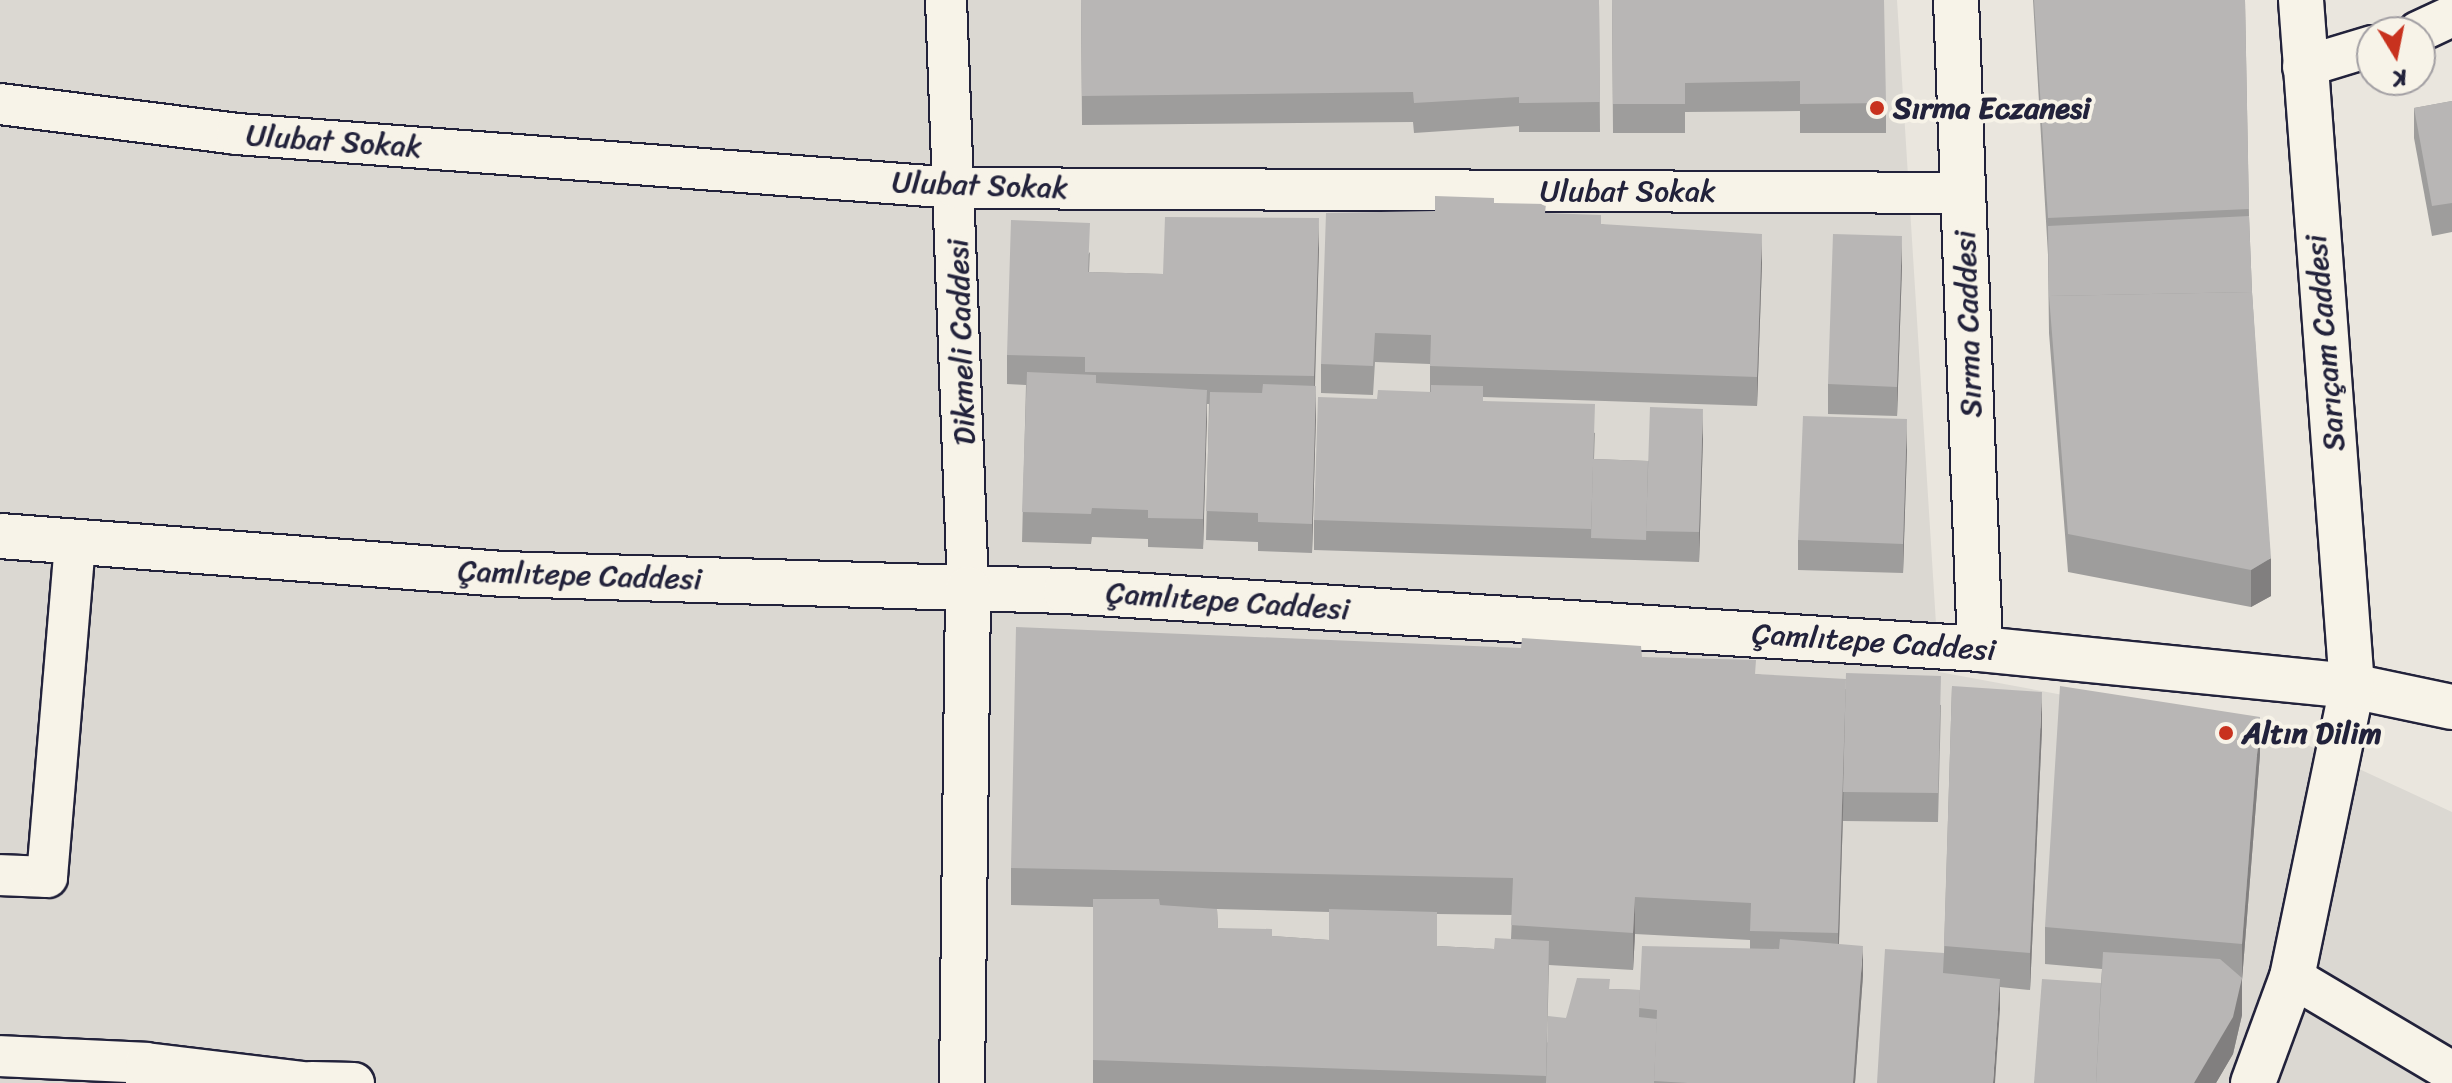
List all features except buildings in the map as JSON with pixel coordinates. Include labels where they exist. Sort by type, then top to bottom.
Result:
[{"type":"street","name":"Dikmeli Caddesi","points":[[946,0],[956,188],[968,589]]},
{"type":"street","name":"Sırma Caddesi","points":[[1956,0],[1980,649]]},
{"type":"street","name":"Sarıçam Caddesi","points":[[2253,1083],[2292,977],[2352,686],[2303,67],[2301,0]]},
{"type":"street","points":[[2303,67],[2356,51]]},
{"type":"street","name":"Ulubat Sokak","points":[[0,104],[237,134],[956,188],[1963,193]]},
{"type":"street","name":"Çamlıtepe Caddesi","points":[[0,536],[503,574],[968,589],[1980,649],[2352,686],[2452,707]]},
{"type":"street","points":[[0,875],[47,877],[75,541]]},
{"type":"street","points":[[962,1083],[968,589]]},
{"type":"street","points":[[2292,977],[2452,1072]]},
{"type":"street","points":[[0,1056],[146,1073],[354,1083]]},
{"type":"shaded area","points":[[0,0],[1897,0],[1939,672],[2290,737],[2452,812],[2452,1083],[0,1083]]},
{"type":"place","name":"Sırma Eczanesi","points":[[1877,108]]},
{"type":"place","name":"Altın Dilim","points":[[2226,733]]}]
